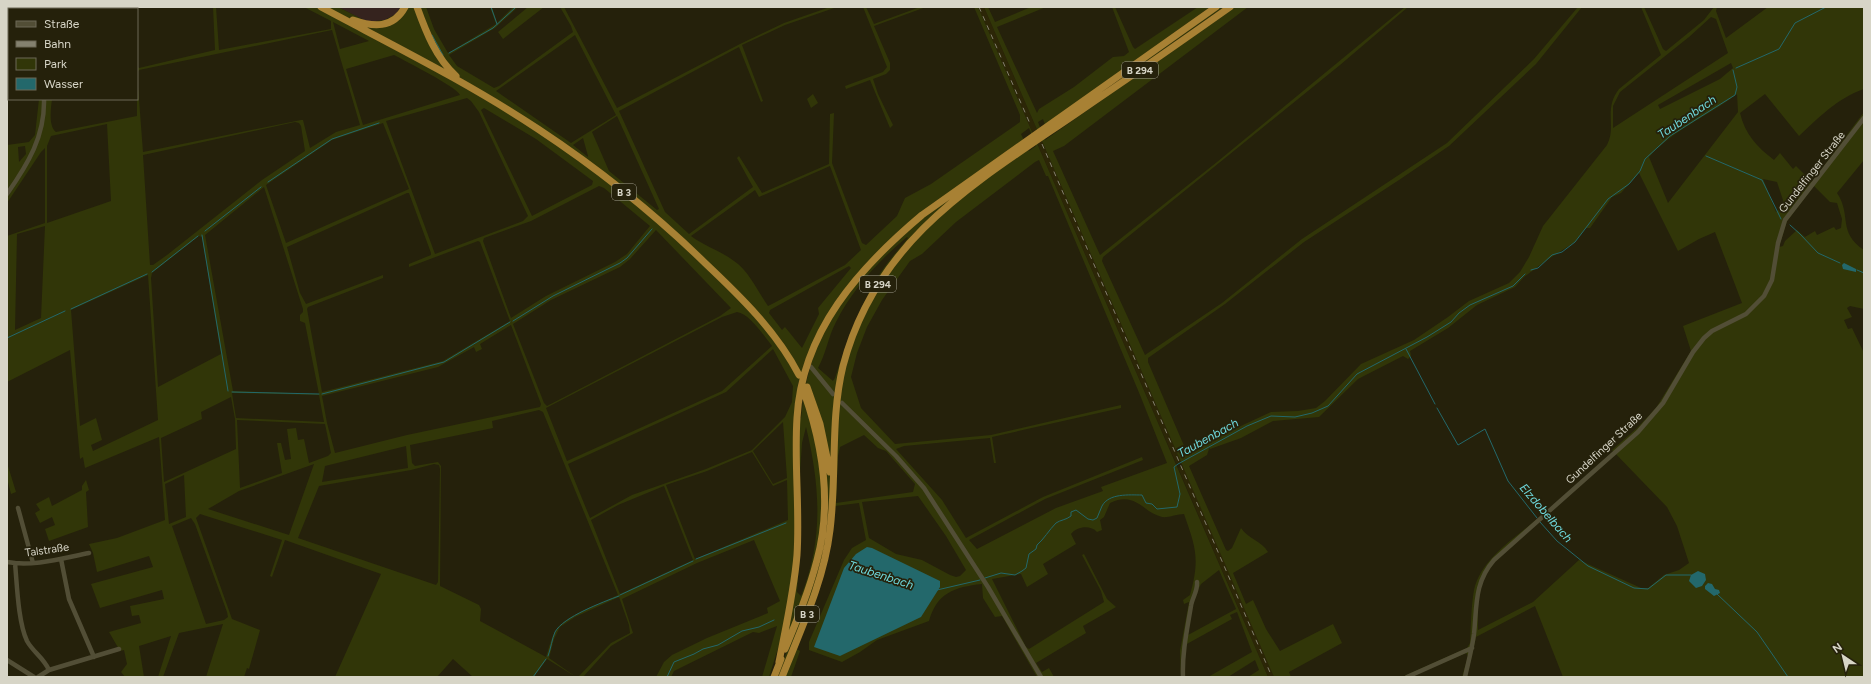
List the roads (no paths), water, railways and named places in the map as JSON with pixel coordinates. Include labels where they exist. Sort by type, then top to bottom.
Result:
[{"type":"highway","name":"B 3","points":[[321,7],[428,64],[526,121]]},
{"type":"highway","name":"B 3","points":[[328,7],[456,76],[512,110],[618,186],[667,227],[726,283],[765,324],[785,350],[799,375]]},
{"type":"highway","points":[[354,20],[369,25],[380,26],[398,17],[405,7]]},
{"type":"highway","points":[[417,7],[431,42],[447,68],[456,76]]},
{"type":"highway","name":"B 294","points":[[1048,130],[1216,7]]},
{"type":"highway","name":"B 294","points":[[779,662],[793,590],[797,554],[797,418],[800,390],[811,353],[822,328],[837,304],[854,281],[878,254],[922,215],[1230,7]]},
{"type":"highway","name":"B 294","points":[[832,486],[839,404],[836,393],[847,354],[859,322],[876,287],[914,237],[937,215],[1026,144]]},
{"type":"highway","name":"B 3","points":[[774,677],[805,598],[817,562],[824,522],[825,495],[819,446],[806,390],[820,424],[832,486],[830,527],[824,562],[812,600],[782,677]]},
{"type":"street","points":[[7,194],[24,170],[37,144],[44,116],[44,100]]},
{"type":"street","name":"Gundelfinger Straße","points":[[1465,677],[1472,648],[1476,598],[1480,582],[1486,570],[1494,560],[1638,432],[1663,403],[1693,352],[1704,338],[1712,331],[1746,314],[1764,296],[1772,280],[1778,243],[1785,220],[1864,118]]},
{"type":"street","points":[[811,368],[836,393]]},
{"type":"street","points":[[839,404],[896,456],[920,482],[980,574],[1042,677]]},
{"type":"street","points":[[18,508],[33,562]]},
{"type":"street","name":"Talstraße","points":[[7,562],[33,562],[61,559],[88,552]]},
{"type":"street","points":[[61,559],[69,599],[94,658]]},
{"type":"street","points":[[15,563],[25,636],[31,647],[46,662],[49,670]]},
{"type":"street","points":[[1183,677],[1183,652],[1191,604],[1198,588],[1197,582]]},
{"type":"street","points":[[1407,677],[1472,648]]},
{"type":"street","points":[[38,677],[49,670],[119,650]]},
{"type":"street","points":[[7,660],[34,677]]},
{"type":"water","points":[[1844,263],[1856,269],[1856,272],[1843,269],[1842,265]]},
{"type":"water","points":[[867,547],[872,548],[940,581],[940,587],[921,617],[840,656],[814,647],[844,568],[856,554]]},
{"type":"water","points":[[1698,571],[1705,574],[1706,580],[1702,586],[1696,588],[1689,581],[1691,575]]},
{"type":"water","points":[[1708,583],[1712,584],[1715,589],[1719,590],[1720,593],[1714,596],[1705,589],[1705,586]]},
{"type":"waterway","points":[[491,7],[497,24]]},
{"type":"waterway","points":[[449,53],[493,28],[516,7]]},
{"type":"waterway","name":"Taubenbach","points":[[1736,68],[1779,49],[1795,23],[1826,7]]},
{"type":"waterway","points":[[432,35],[443,55]]},
{"type":"waterway","name":"Taubenbach","points":[[1531,270],[1538,268],[1552,255],[1562,252],[1575,242],[1608,199],[1629,184],[1640,171],[1645,159],[1670,136],[1735,95],[1737,87],[1733,70]]},
{"type":"waterway","points":[[268,182],[332,139],[379,123]]},
{"type":"waterway","points":[[1706,156],[1762,180],[1781,219]]},
{"type":"waterway","points":[[205,231],[261,187]]},
{"type":"waterway","points":[[1790,225],[1818,253],[1840,263]]},
{"type":"waterway","points":[[513,321],[553,296],[620,263],[627,258],[652,229]]},
{"type":"waterway","points":[[202,235],[228,391]]},
{"type":"waterway","points":[[152,272],[198,236]]},
{"type":"waterway","points":[[1857,270],[1864,273]]},
{"type":"waterway","points":[[71,309],[147,274]]},
{"type":"waterway","name":"Taubenbach","points":[[985,578],[1001,573],[1015,575],[1022,571],[1026,568],[1029,554],[1036,549],[1037,545],[1053,526],[1071,516],[1071,512],[1076,510],[1088,519],[1093,520],[1097,518],[1105,502],[1114,497],[1125,495],[1142,495],[1146,503],[1152,504],[1157,509],[1177,507],[1180,494],[1174,467],[1178,464],[1247,426],[1271,416],[1295,417],[1312,413],[1328,406],[1357,374],[1427,337],[1451,322],[1459,313],[1470,305],[1513,286],[1525,274]]},
{"type":"waterway","points":[[7,338],[65,311]]},
{"type":"waterway","points":[[322,394],[444,362],[510,322]]},
{"type":"waterway","name":"Elzdobelbach","points":[[1406,349],[1435,404]]},
{"type":"waterway","points":[[232,392],[319,394]]},
{"type":"waterway","name":"Elzdobelbach","points":[[1437,408],[1458,445],[1485,429],[1508,481],[1537,518]]},
{"type":"waterway","name":"Elzdobelbach","points":[[1540,522],[1557,541],[1588,566],[1634,588],[1648,589],[1666,575],[1691,575]]},
{"type":"waterway","points":[[696,559],[786,523]]},
{"type":"waterway","points":[[620,595],[693,561]]},
{"type":"waterway","name":"Taubenbach","points":[[937,590],[980,580]]},
{"type":"waterway","name":"Elzdobelbach","points":[[1717,594],[1757,632],[1788,677]]},
{"type":"waterway","points":[[548,656],[555,632],[559,626],[584,611],[619,596]]},
{"type":"waterway","name":"Taubenbach","points":[[667,677],[674,662],[703,649],[718,645],[742,631],[759,627],[774,620]]},
{"type":"waterway","points":[[533,677],[546,659]]},
{"type":"railway","points":[[979,7],[1031,126]]},
{"type":"railway","points":[[1042,144],[1272,677]]}]
